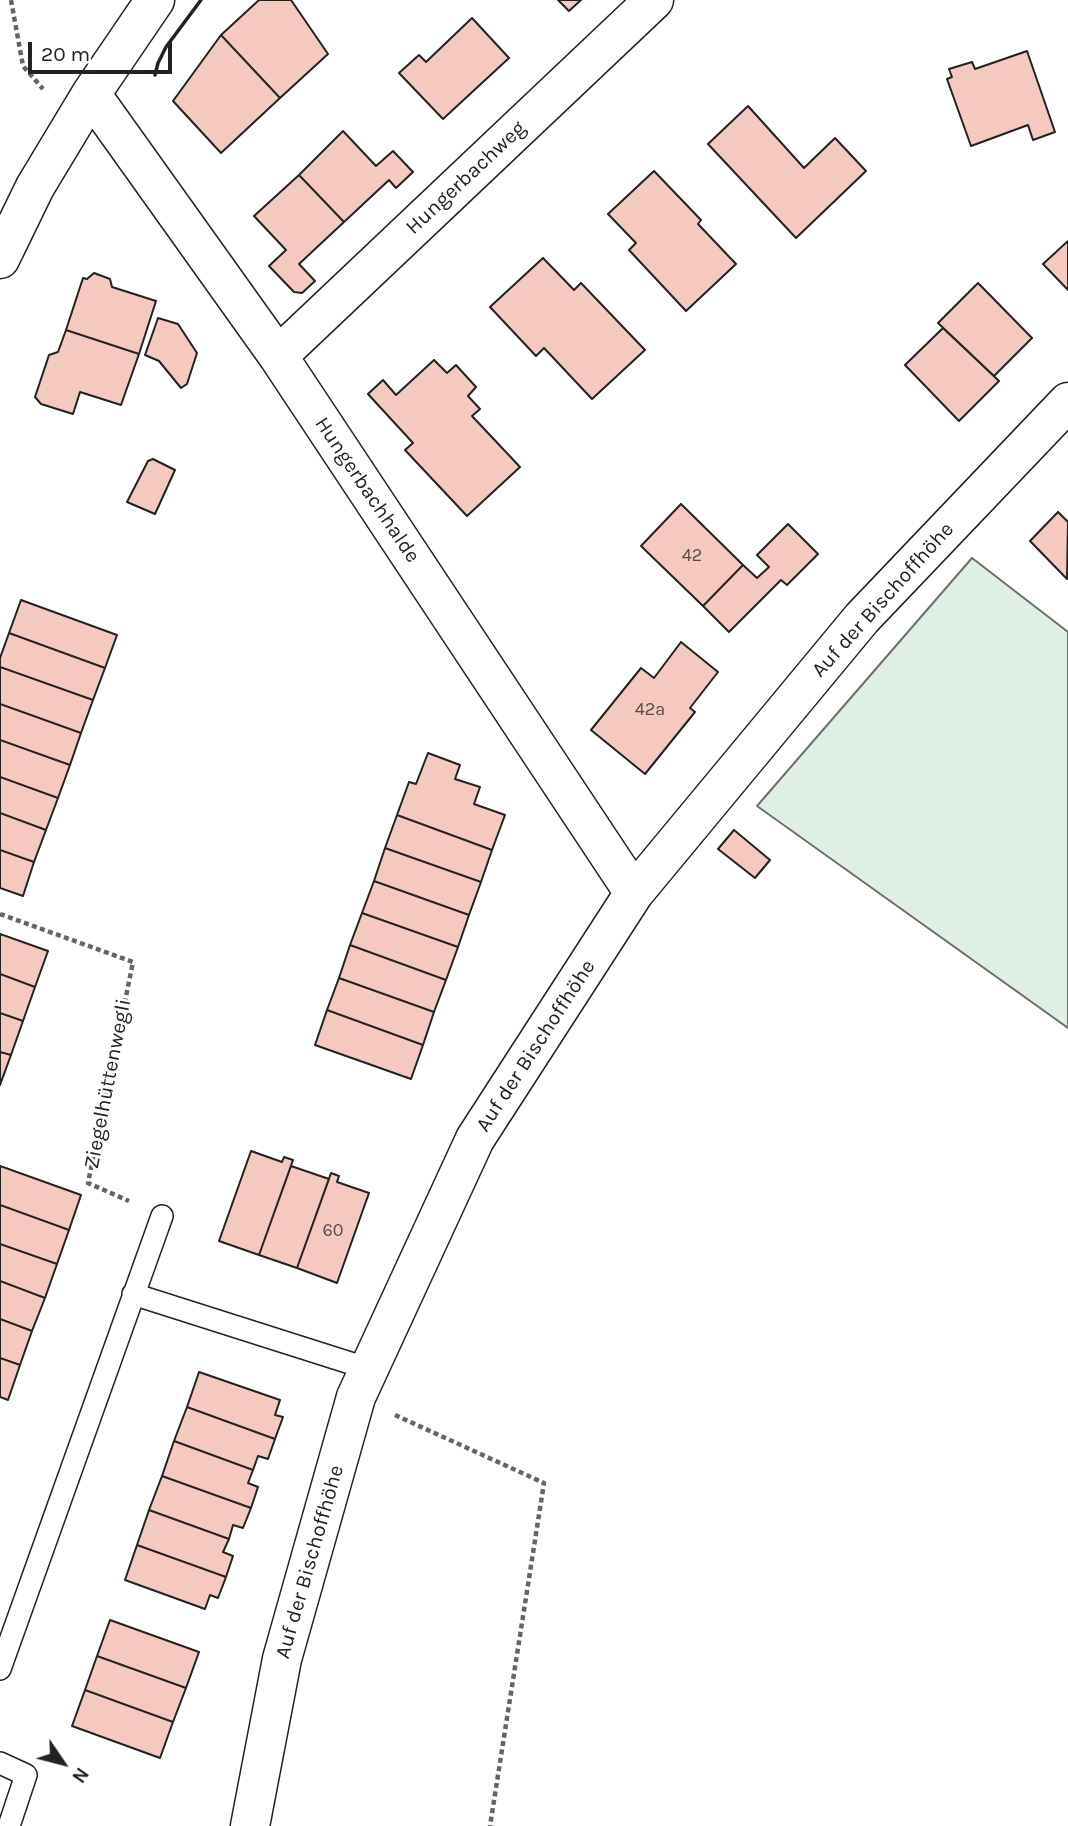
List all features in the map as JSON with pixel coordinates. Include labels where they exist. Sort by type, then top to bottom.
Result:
[{"type":"street","points":[[0,259],[35,187],[82,109],[155,0]]},
{"type":"street","name":"Hungerbachweg","points":[[278,356],[654,0]]},
{"type":"street","name":"Hungerbachhalde","points":[[82,109],[278,356],[634,893]]},
{"type":"street","name":"Auf der Bischoffhöhe","points":[[250,1826],[282,1659],[363,1383],[475,1139],[634,893],[862,618],[1068,402]]},
{"type":"lane","points":[[0,1669],[162,1216]]},
{"type":"lane","points":[[133,1294],[363,1383]]},
{"type":"lane","points":[[0,1763],[26,1775],[9,1826]]},
{"type":"path","points":[[11,0],[23,66],[82,109]]},
{"type":"path","name":"Ziegelhüttenwegli","points":[[0,914],[133,962],[88,1184],[162,1216]]},
{"type":"path","points":[[363,1383],[544,1483],[490,1826]]},
{"type":"green space","points":[[972,558],[1068,632],[1068,1028],[757,806]]},
{"type":"building","points":[[259,0],[291,0],[328,54],[280,98],[221,35]]},
{"type":"building","points":[[558,0],[581,0],[569,11]]},
{"type":"building","points":[[472,18],[509,58],[443,119],[399,73],[419,55],[426,62]]},
{"type":"building","points":[[221,35],[280,98],[221,153],[173,101]]},
{"type":"building","points":[[1027,51],[1055,132],[1033,140],[1028,125],[971,146],[947,79],[952,77],[949,69],[972,62],[975,69]]},
{"type":"building","points":[[748,106],[804,168],[835,138],[866,171],[796,238],[708,144]]},
{"type":"building","points":[[343,131],[376,166],[393,151],[413,172],[396,188],[389,180],[344,222],[299,175]]},
{"type":"building","points":[[654,171],[701,220],[698,224],[736,264],[686,311],[629,250],[636,243],[608,214]]},
{"type":"building","points":[[299,175],[344,222],[299,264],[315,281],[302,293],[294,292],[269,266],[286,250],[254,216]]},
{"type":"building","points":[[1068,241],[1068,290],[1043,264]]},
{"type":"building","points":[[543,258],[574,290],[581,283],[645,350],[592,399],[544,348],[536,356],[490,307]]},
{"type":"building","points":[[94,273],[110,279],[112,287],[156,301],[139,354],[66,330],[83,278],[87,279]]},
{"type":"building","points":[[978,283],[1032,338],[994,376],[938,323]]},
{"type":"building","points":[[158,318],[178,324],[197,353],[187,384],[181,388],[159,361],[145,355]]},
{"type":"building","points":[[943,328],[999,381],[959,421],[905,365]]},
{"type":"building","points":[[66,330],[139,354],[121,405],[80,392],[73,414],[41,404],[35,397],[49,355],[58,352]]},
{"type":"building","points":[[434,360],[447,373],[456,365],[476,387],[468,396],[480,409],[472,416],[520,467],[467,516],[405,450],[413,443],[368,394],[383,380],[396,395]]},
{"type":"building","points":[[153,459],[175,470],[155,514],[127,502],[148,461]]},
{"type":"building","points":[[681,504],[743,565],[703,606],[641,546]]},
{"type":"building","points":[[1058,512],[1068,522],[1067,579],[1030,541]]},
{"type":"building","points":[[788,524],[818,554],[787,585],[781,580],[729,632],[703,606],[743,565],[757,578],[769,567],[757,555]]},
{"type":"building","points":[[21,600],[117,635],[105,668],[9,633]]},
{"type":"building","points":[[9,633],[105,668],[93,700],[0,667],[0,658]]},
{"type":"building","points":[[681,642],[718,672],[690,708],[695,712],[645,774],[591,730],[641,668],[654,678]]},
{"type":"building","points":[[0,667],[93,700],[81,733],[0,704]]},
{"type":"building","points":[[0,704],[81,733],[70,765],[0,740]]},
{"type":"building","points":[[0,740],[70,765],[58,798],[0,777]]},
{"type":"building","points":[[428,753],[460,765],[455,779],[480,787],[474,804],[505,815],[492,850],[397,815],[409,782],[416,784]]},
{"type":"building","points":[[0,777],[58,798],[46,830],[0,813]]},
{"type":"building","points":[[0,813],[46,830],[34,862],[0,850]]},
{"type":"building","points":[[397,815],[492,850],[481,882],[385,848]]},
{"type":"building","points":[[734,830],[770,860],[755,878],[718,849]]},
{"type":"building","points":[[385,848],[481,882],[469,915],[374,881]]},
{"type":"building","points":[[0,850],[34,862],[23,896],[0,888]]},
{"type":"building","points":[[374,881],[469,915],[458,947],[362,913]]},
{"type":"building","points":[[362,913],[458,947],[446,980],[350,945]]},
{"type":"building","points":[[0,934],[48,951],[35,987],[0,974]]},
{"type":"building","points":[[350,945],[446,980],[434,1012],[339,978]]},
{"type":"building","points":[[0,974],[35,987],[23,1021],[0,1013]]},
{"type":"building","points":[[339,978],[434,1012],[423,1045],[327,1010]]},
{"type":"building","points":[[327,1010],[423,1045],[411,1079],[315,1045]]},
{"type":"building","points":[[0,1013],[23,1021],[11,1055],[0,1052]]},
{"type":"building","points":[[0,1052],[11,1055],[0,1085]]},
{"type":"building","points":[[251,1151],[282,1162],[284,1157],[293,1160],[259,1255],[219,1241]]},
{"type":"building","points":[[0,1166],[81,1195],[69,1230],[0,1205]]},
{"type":"building","points":[[291,1166],[329,1179],[297,1268],[259,1255]]},
{"type":"building","points":[[331,1173],[339,1176],[337,1182],[369,1193],[337,1283],[297,1268]]},
{"type":"building","points":[[0,1205],[69,1230],[57,1264],[0,1244]]},
{"type":"building","points":[[0,1244],[57,1264],[45,1298],[0,1281]]},
{"type":"building","points":[[0,1281],[45,1298],[32,1331],[0,1319]]},
{"type":"building","points":[[0,1319],[32,1331],[20,1365],[0,1358]]},
{"type":"building","points":[[0,1358],[20,1365],[8,1400],[0,1397]]},
{"type":"building","points":[[199,1372],[280,1400],[275,1415],[283,1417],[275,1439],[187,1407]]},
{"type":"building","points":[[187,1407],[275,1439],[268,1459],[258,1456],[253,1470],[174,1441]]},
{"type":"building","points":[[174,1441],[253,1470],[248,1483],[258,1487],[251,1508],[162,1476]]},
{"type":"building","points":[[162,1476],[251,1508],[243,1528],[233,1525],[229,1539],[149,1510]]},
{"type":"building","points":[[149,1510],[229,1539],[223,1552],[233,1556],[226,1577],[137,1545]]},
{"type":"building","points":[[137,1545],[226,1577],[218,1598],[210,1595],[205,1609],[125,1580]]},
{"type":"building","points":[[110,1620],[199,1652],[186,1688],[97,1656]]},
{"type":"building","points":[[97,1656],[186,1688],[173,1722],[85,1690]]},
{"type":"building","points":[[85,1690],[173,1722],[160,1758],[72,1726]]},
{"type":"wall","points":[[155,75],[166,47],[201,0]]}]
